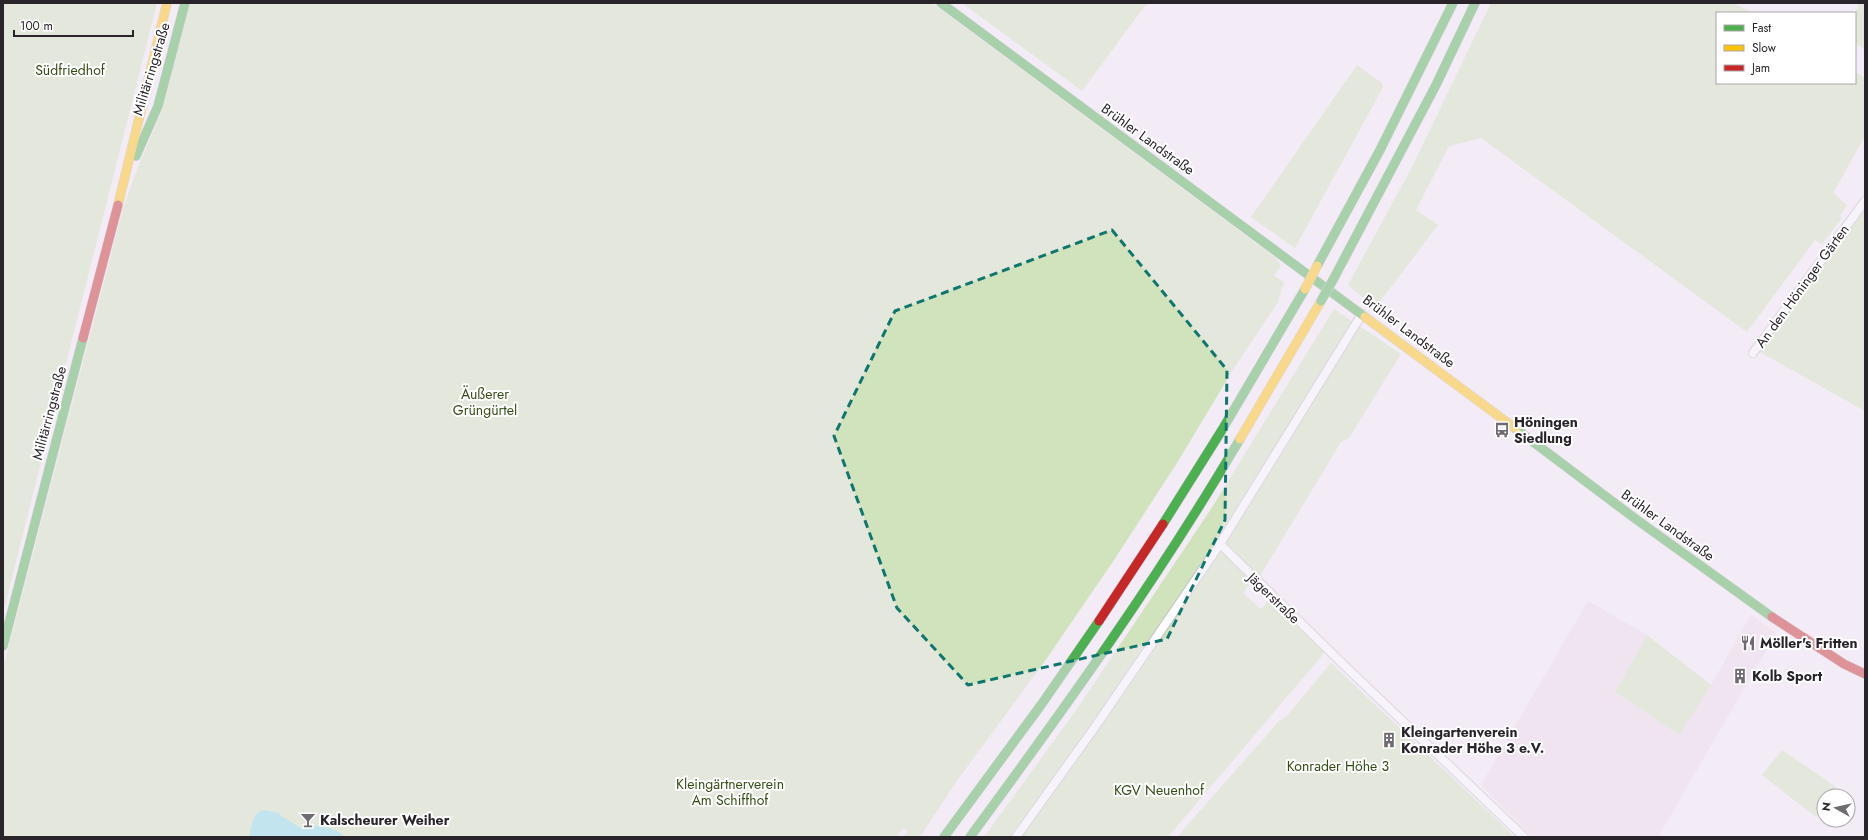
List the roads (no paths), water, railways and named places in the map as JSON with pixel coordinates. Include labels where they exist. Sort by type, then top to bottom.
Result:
[{"type":"main road","name":"Militärringstraße","points":[[3,646],[122,186],[167,3]]},
{"type":"main road","name":"Militärringstraße","points":[[122,186],[158,106],[185,3]]},
{"type":"main road","name":"Brühler Landstraße","points":[[941,3],[1362,314],[1633,518],[1787,628],[1844,664],[1865,674]]},
{"type":"main road","points":[[944,837],[1040,707],[1142,557],[1237,406],[1305,289],[1380,150],[1453,3]]},
{"type":"main road","points":[[970,837],[1068,704],[1199,509],[1334,278],[1436,85],[1475,3]]},
{"type":"street","name":"An den Höninger Gärten","points":[[1753,353],[1865,201]]},
{"type":"street","points":[[1016,837],[1095,727],[1220,544],[1362,314]]},
{"type":"street","name":"Jägerstraße","points":[[1220,544],[1524,837]]},
{"type":"water","name":"Kalscheurer Weiher","points":[[264,810],[279,813],[280,816],[286,818],[296,826],[302,828],[315,826],[326,827],[339,832],[344,837],[249,837],[255,817],[260,811]]},
{"type":"place","name":"Höningen Siedlung","points":[[1502,430]]},
{"type":"place","name":"Möller's Fritten","points":[[1748,643]]},
{"type":"place","name":"Kolb Sport","points":[[1740,676]]},
{"type":"place","name":"Kleingartenverein Konrader Höhe 3 e.V.","points":[[1389,740]]},
{"type":"place","name":"Kalscheurer Weiher","points":[[308,820]]},
{"type":"park label","name":"Südfriedhof","points":[[70,70]]},
{"type":"park label","name":"Äußerer Grüngürtel","points":[[485,402]]},
{"type":"park label","name":"Konrader Höhe 3","points":[[1338,766]]},
{"type":"park label","name":"KGV Neuenhof","points":[[1159,790]]},
{"type":"park label","name":"Kleingärtnerverein Am Schiffhof","points":[[730,792]]}]
